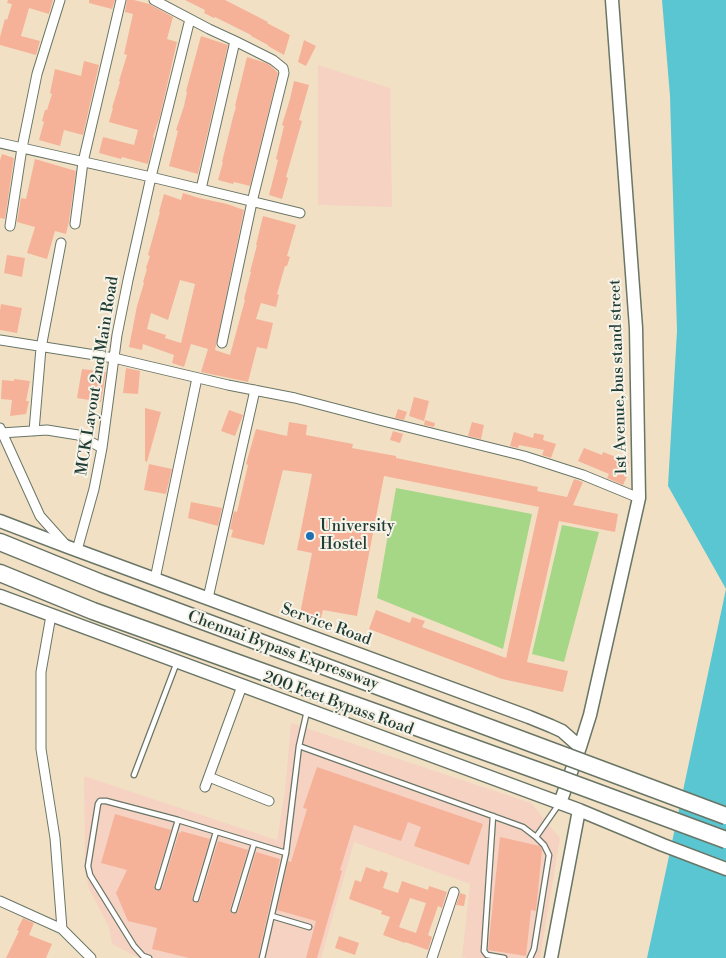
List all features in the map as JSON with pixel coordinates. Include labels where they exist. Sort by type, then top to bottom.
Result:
[{"type":"highway","name":"Chennai Bypass Expressway","points":[[0,542],[101,583],[574,752],[726,816]]},
{"type":"highway","name":"Chennai Bypass Expressway","points":[[0,573],[93,610],[726,840]]},
{"type":"street","points":[[10,226],[36,74],[60,0]]},
{"type":"street","points":[[75,224],[84,162],[120,0]]},
{"type":"street","points":[[154,0],[273,60],[284,68],[252,202],[222,343]]},
{"type":"street","name":"1st Avenue, bus stand street","points":[[574,752],[590,715],[639,498],[636,328],[612,0]]},
{"type":"street","name":"MCK Layout 2nd Main Road","points":[[72,549],[94,490],[122,309],[151,177],[190,19]]},
{"type":"street","points":[[201,189],[236,41]]},
{"type":"street","points":[[0,143],[300,213]]},
{"type":"street","points":[[34,431],[41,348],[61,243]]},
{"type":"street","points":[[0,340],[41,348],[114,358],[197,378],[295,398],[524,456],[583,475],[639,498]]},
{"type":"street","points":[[155,579],[197,378]]},
{"type":"street","points":[[208,598],[255,390]]},
{"type":"street","points":[[72,549],[40,516],[1,430],[47,430],[78,435],[102,448]]},
{"type":"street","name":"Service Road","points":[[0,521],[537,720],[562,731],[574,752]]},
{"type":"street","name":"200 Feet Bypass Road","points":[[0,596],[579,810],[726,869]]},
{"type":"street","points":[[53,616],[50,621],[41,672],[41,749],[54,838],[62,928]]},
{"type":"street","points":[[205,787],[242,686]]},
{"type":"street","points":[[560,803],[574,752]]},
{"type":"street","points":[[209,777],[269,801]]},
{"type":"street","points":[[551,958],[579,810]]},
{"type":"street","points":[[432,958],[454,892]]},
{"type":"street","points":[[0,901],[62,928],[91,958]]},
{"type":"lane","points":[[134,775],[177,662]]},
{"type":"lane","points":[[262,958],[286,853],[299,746],[308,710]]},
{"type":"lane","points":[[299,746],[523,827],[536,837],[544,845],[549,855],[534,949],[530,958]]},
{"type":"lane","points":[[149,958],[143,956],[134,946],[90,875],[88,866],[100,801],[106,800],[178,820],[286,853]]},
{"type":"lane","points":[[536,837],[560,803]]},
{"type":"lane","points":[[493,816],[484,951],[487,955],[504,958]]},
{"type":"lane","points":[[158,888],[178,820]]},
{"type":"lane","points":[[196,899],[216,832]]},
{"type":"lane","points":[[234,910],[254,844]]},
{"type":"lane","points":[[272,916],[309,927]]},
{"type":"shaded area","points":[[318,65],[390,88],[392,207],[318,205]]},
{"type":"shaded area","points":[[291,723],[531,803],[560,838],[540,958],[462,957],[470,884],[354,842],[321,958],[139,958],[112,944],[109,927],[89,889],[85,870],[84,776],[277,840],[285,791]]},
{"type":"green space","points":[[396,488],[532,514],[503,649],[377,598]]},
{"type":"green space","points":[[562,525],[599,532],[564,662],[532,654]]},
{"type":"water","points":[[662,0],[726,0],[726,589],[668,486],[677,331],[670,96]]},
{"type":"water","points":[[726,589],[726,958],[647,958],[668,861]]},
{"type":"building","points":[[8,0],[53,0],[49,14],[29,8],[21,36],[40,41],[36,55],[0,45],[0,37],[5,19],[7,20],[12,4],[7,3]]},
{"type":"building","points":[[89,0],[115,0],[112,9],[89,3]]},
{"type":"building","points":[[127,0],[149,4],[173,17],[167,39],[177,42],[148,164],[99,153],[103,137],[134,145],[138,130],[109,122],[127,55],[124,54],[133,14],[125,12]]},
{"type":"building","points":[[185,0],[225,0],[268,22],[290,35],[284,55],[251,35],[204,13],[205,10]]},
{"type":"building","points":[[201,36],[228,45],[198,174],[169,166],[178,131],[176,130],[184,106],[186,91]]},
{"type":"building","points":[[304,40],[316,46],[306,66],[298,62]]},
{"type":"building","points":[[247,57],[270,65],[278,73],[250,186],[218,180]]},
{"type":"building","points":[[84,61],[99,65],[83,135],[64,130],[60,146],[39,140],[45,110],[47,110],[52,94],[50,93],[55,69],[81,76]]},
{"type":"building","points":[[294,81],[309,85],[299,120],[302,121],[286,177],[288,178],[282,199],[269,195],[278,160],[276,159],[284,126],[282,125]]},
{"type":"building","points":[[2,154],[14,158],[5,219],[0,218],[0,160]]},
{"type":"building","points":[[35,159],[76,171],[66,234],[55,231],[47,259],[27,253],[35,227],[17,222],[21,198],[26,199]]},
{"type":"building","points":[[183,193],[244,210],[215,350],[230,355],[245,300],[263,216],[296,225],[287,256],[290,257],[287,266],[285,266],[277,294],[279,295],[276,307],[261,303],[256,319],[273,323],[267,349],[257,347],[248,382],[201,372],[208,349],[191,344],[184,367],[172,363],[174,355],[143,344],[142,350],[129,347],[150,256],[148,255],[164,194],[181,200]],"holes":[[[180,280],[195,284],[181,343],[165,338],[166,335],[147,329],[151,313],[168,320]]]},
{"type":"building","points":[[7,255],[25,258],[22,277],[4,273]]},
{"type":"building","points":[[1,304],[22,308],[17,333],[0,330]]},
{"type":"building","points":[[126,368],[140,371],[138,394],[123,393]]},
{"type":"building","points":[[82,369],[106,372],[101,402],[77,398]]},
{"type":"building","points":[[14,379],[30,381],[26,401],[29,401],[26,414],[10,416],[12,400],[1,399],[2,380],[14,381]]},
{"type":"building","points":[[414,397],[429,401],[424,421],[409,416]]},
{"type":"building","points":[[145,408],[161,412],[147,462],[145,461]]},
{"type":"building","points":[[398,409],[407,412],[404,420],[395,418]]},
{"type":"building","points":[[229,410],[243,415],[235,436],[221,431]]},
{"type":"building","points":[[425,420],[435,423],[434,427],[424,425]]},
{"type":"building","points":[[289,422],[307,425],[306,435],[353,444],[352,448],[538,487],[537,491],[567,497],[574,479],[583,482],[573,505],[618,514],[615,532],[559,521],[527,662],[568,671],[563,692],[502,679],[369,629],[376,610],[410,623],[412,617],[425,621],[422,627],[506,658],[539,507],[384,476],[357,616],[323,610],[321,618],[300,614],[312,553],[297,550],[312,474],[283,470],[264,545],[231,537],[233,530],[230,529],[234,511],[237,512],[248,465],[246,464],[256,429],[287,436]]},
{"type":"building","points":[[472,422],[484,425],[481,439],[468,436]]},
{"type":"building","points":[[393,431],[403,434],[400,443],[390,440]]},
{"type":"building","points":[[514,432],[533,438],[534,433],[544,435],[543,440],[556,444],[551,458],[542,455],[544,450],[519,445],[518,448],[510,446]]},
{"type":"building","points":[[584,448],[602,455],[603,452],[629,462],[624,475],[627,476],[623,485],[607,478],[609,474],[578,461]]},
{"type":"building","points":[[149,464],[172,469],[166,494],[144,490]]},
{"type":"building","points":[[191,502],[222,508],[218,526],[188,518]]},
{"type":"building","points":[[317,767],[483,824],[469,865],[414,846],[421,827],[408,822],[401,841],[354,825],[317,958],[306,958],[316,921],[277,910],[288,861],[291,862],[307,809],[303,808]]},
{"type":"building","points":[[115,814],[171,830],[154,886],[157,891],[162,888],[179,832],[210,839],[192,898],[195,903],[200,900],[218,841],[248,850],[230,909],[233,914],[238,911],[256,852],[280,859],[258,958],[189,958],[152,949],[157,928],[128,921],[116,893],[127,870],[101,863]]},
{"type":"building","points":[[500,837],[540,846],[542,850],[536,911],[531,910],[526,956],[488,950]]},
{"type":"building","points":[[366,867],[388,873],[383,888],[398,893],[402,881],[428,890],[429,886],[447,892],[442,908],[438,906],[428,935],[432,937],[428,950],[383,935],[390,917],[381,914],[382,911],[349,899],[355,880],[361,882]],"holes":[[[410,898],[426,903],[416,933],[399,927]]]},
{"type":"building","points":[[460,893],[466,895],[464,906],[456,905]]},
{"type":"building","points":[[23,918],[34,923],[29,935],[52,944],[46,958],[6,958]]},
{"type":"building","points":[[339,936],[359,943],[355,955],[335,948]]},
{"type":"place","name":"University Hostel","points":[[310,536]]}]
